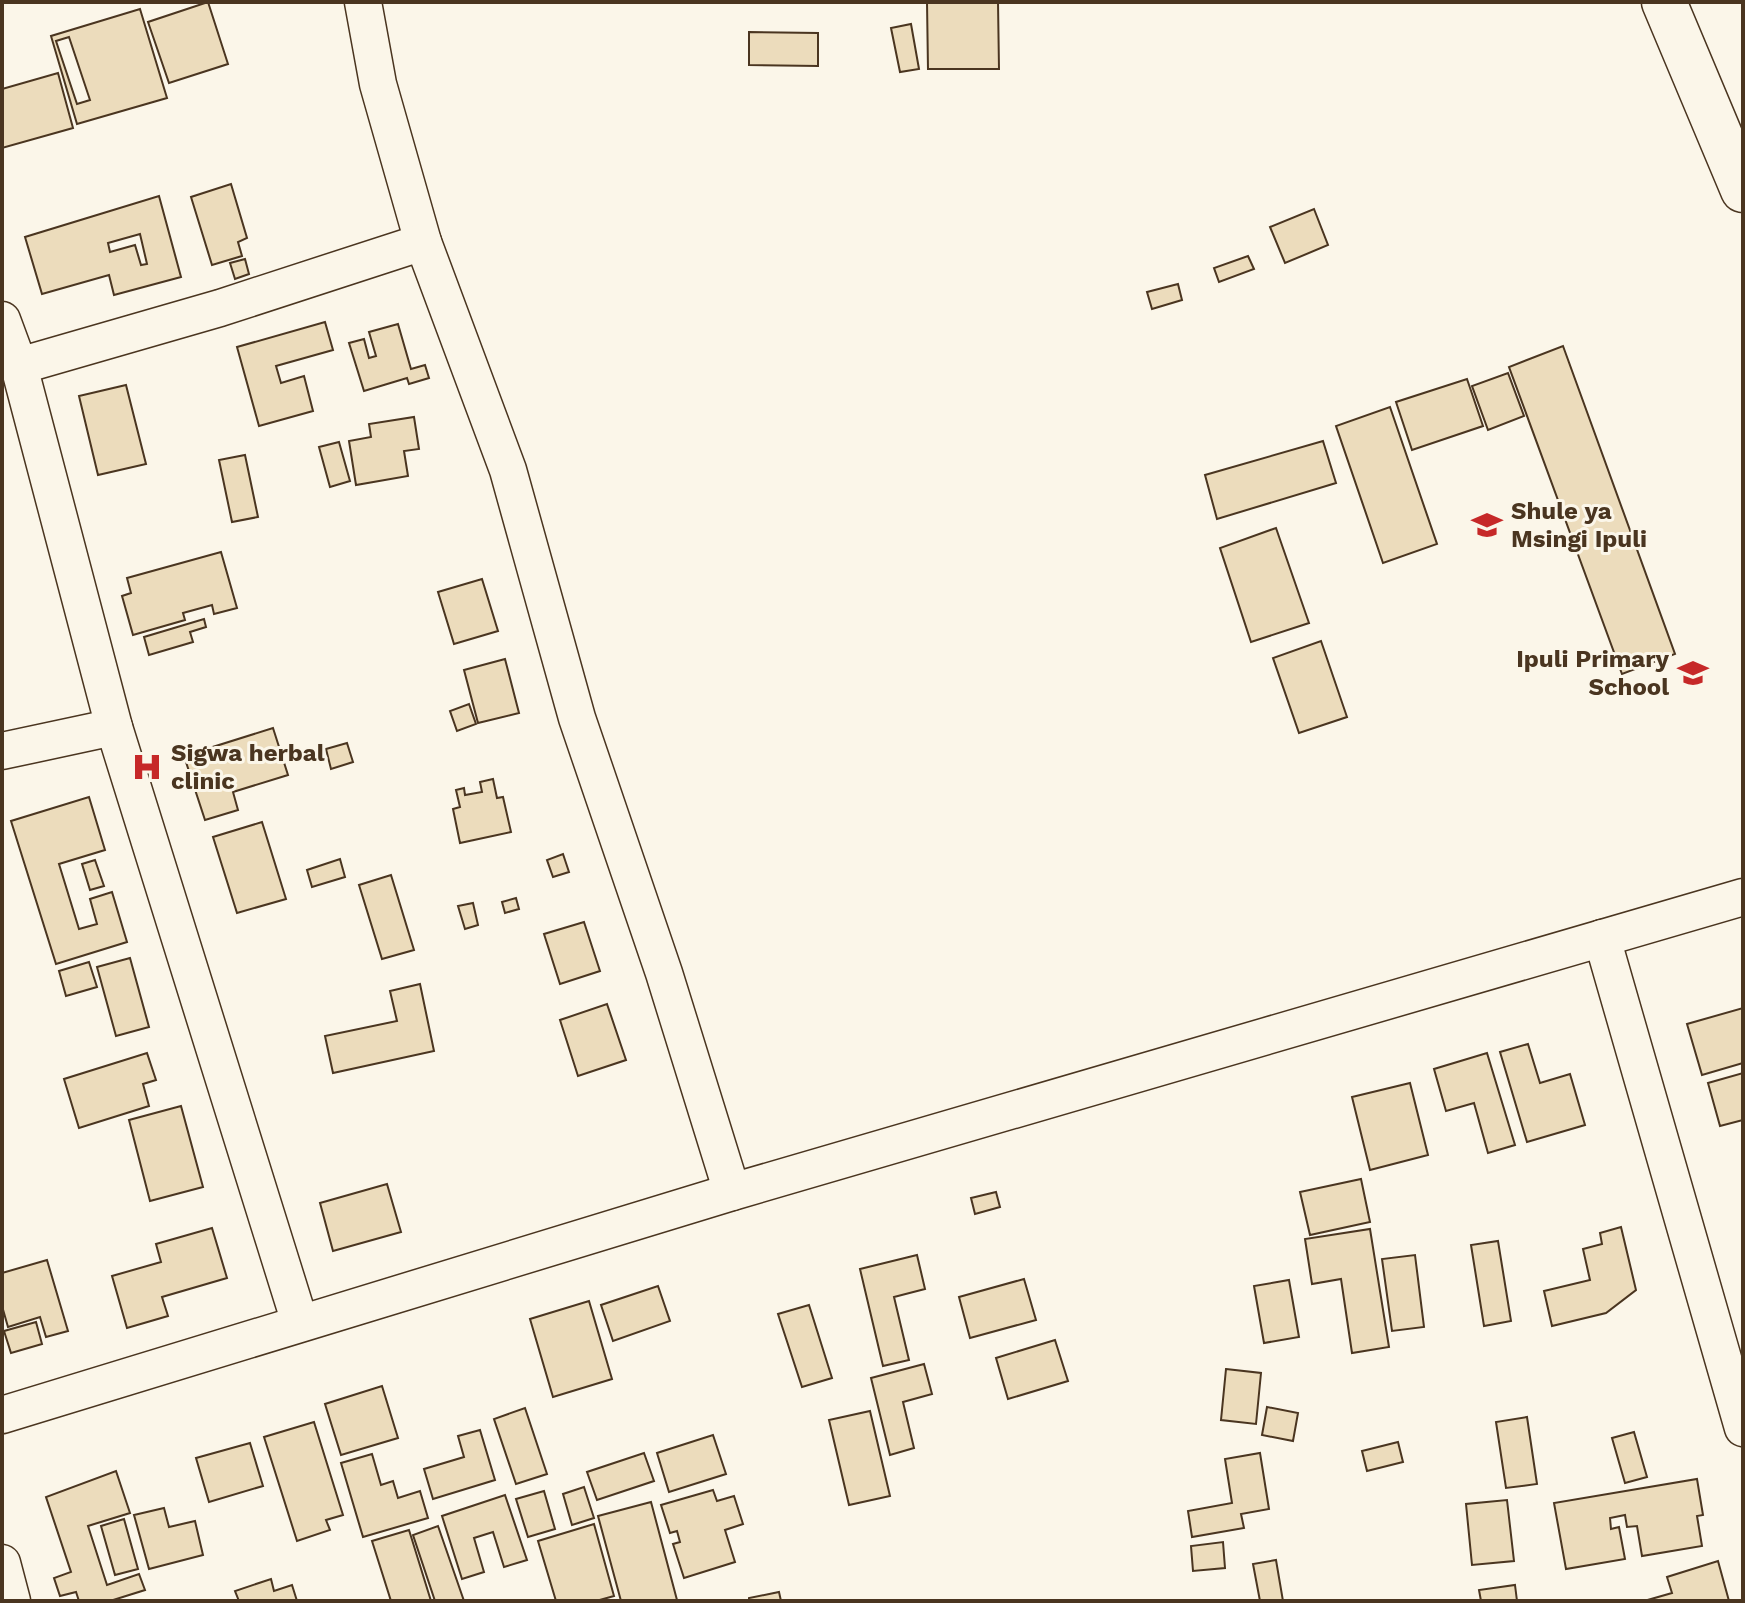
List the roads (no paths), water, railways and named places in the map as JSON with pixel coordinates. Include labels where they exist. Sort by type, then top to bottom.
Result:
[{"type":"highway","points":[[1664,2],[1743,190]]},
{"type":"street","points":[[363,2],[378,84],[423,242],[508,470],[577,718],[664,973],[732,1192]]},
{"type":"street","points":[[19,366],[220,308],[423,242]]},
{"type":"street","points":[[2,320],[19,366],[114,727],[300,1323]]},
{"type":"street","points":[[2,751],[114,727]]},
{"type":"street","points":[[2,1415],[732,1192],[1743,897]]},
{"type":"street","points":[[1602,938],[1743,1428]]},
{"type":"street","points":[[2,1563],[12,1601]]},
{"type":"place","name":"Shule ya Msingi Ipuli","points":[[1487,525]]},
{"type":"place","name":"Ipuli Primary School","points":[[1693,673]]},
{"type":"place","name":"Sigwa herbal clinic","points":[[147,767]]}]
